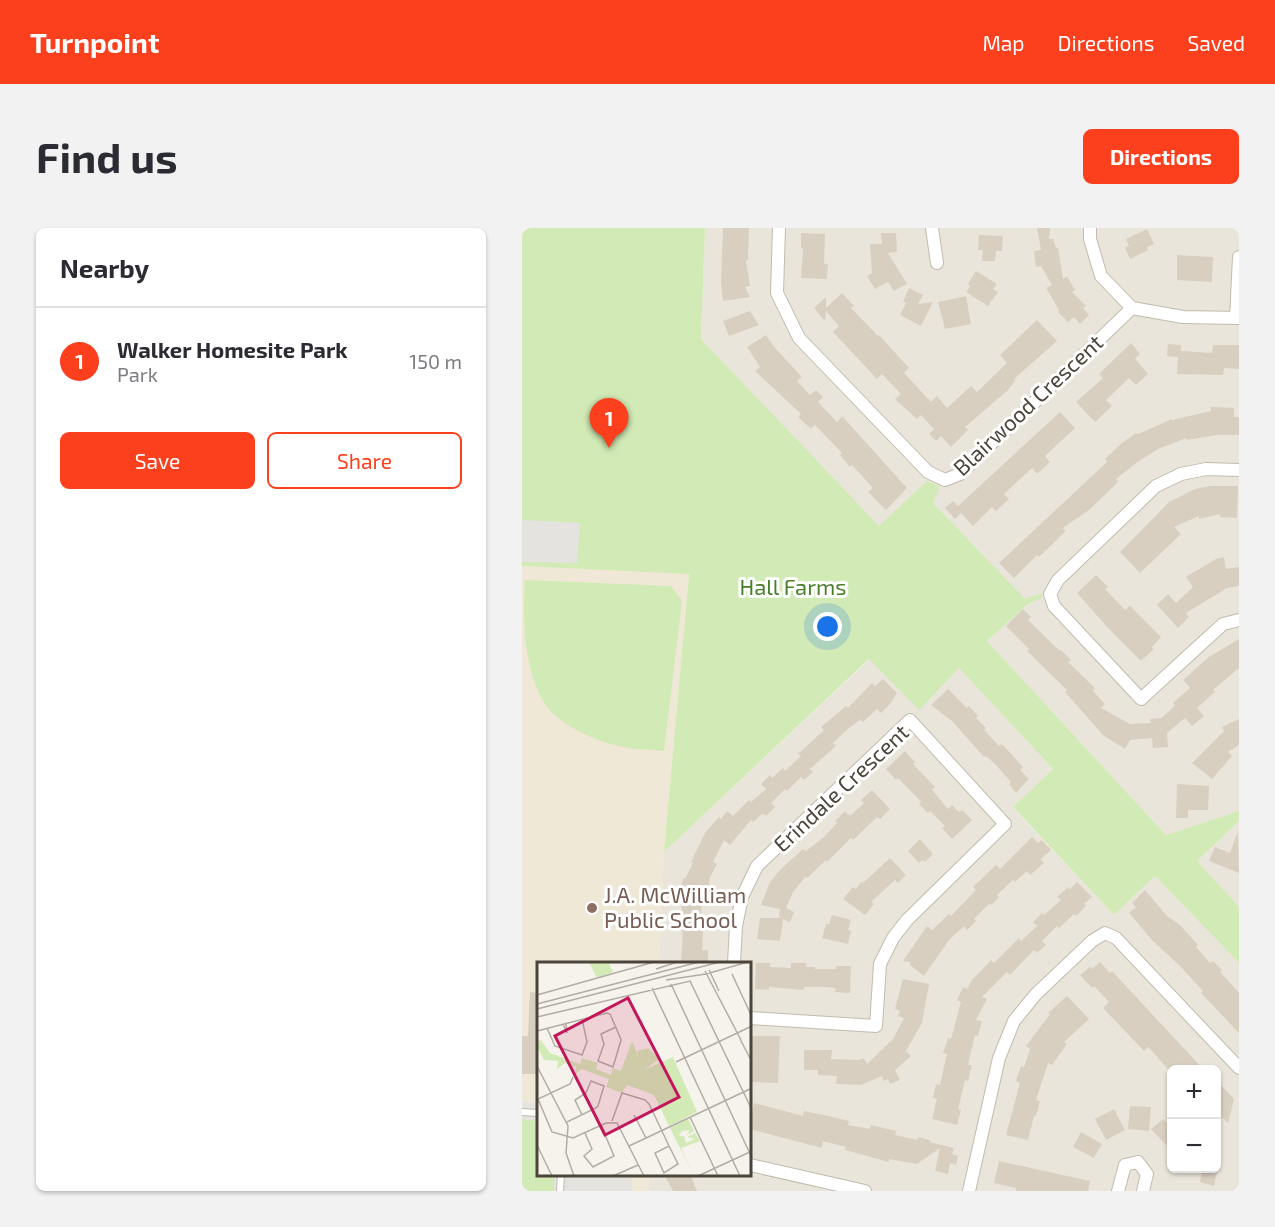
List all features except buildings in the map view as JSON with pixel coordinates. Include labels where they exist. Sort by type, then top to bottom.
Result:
[{"type":"street","name":"Blairwood Crescent","points":[[779,228],[777,292],[799,338],[928,472],[945,480],[960,474],[1132,308]]},
{"type":"street","points":[[932,228],[937,263]]},
{"type":"street","points":[[1090,228],[1090,239],[1101,276],[1132,308],[1183,317],[1238,318],[1239,257]]},
{"type":"street","points":[[1239,470],[1206,469],[1181,474],[1156,486],[1058,580],[1050,594],[1054,606],[1141,699],[1223,624],[1239,620]]},
{"type":"street","name":"Erindale Crescent","points":[[734,962],[736,926],[742,897],[757,866],[910,720],[1005,824],[907,920],[893,938],[880,964],[876,1026],[752,1018]]},
{"type":"street","points":[[969,1191],[999,1058],[1014,1021],[1036,994],[1092,941],[1105,933],[1116,938],[1239,1068]]},
{"type":"street","points":[[1118,1191],[1125,1165],[1138,1162],[1147,1174],[1143,1191]]},
{"type":"street","points":[[752,1166],[842,1188],[866,1191]]},
{"type":"lane","points":[[522,1112],[537,1113]]},
{"type":"lane","points":[[560,1191],[561,1176]]},
{"type":"shaded area","points":[[705,228],[1239,228],[1239,811],[1166,835],[987,641],[1028,604],[1041,598],[1025,600],[933,503],[939,486],[927,482],[879,527],[701,339]]},
{"type":"shaded area","points":[[522,520],[580,523],[577,563],[522,562]]},
{"type":"shaded area","name":"J.A. McWilliam Public School","points":[[522,566],[689,573],[664,852],[659,962],[537,962],[537,1176],[649,1176],[648,1191],[522,1191]]},
{"type":"shaded area","points":[[870,659],[959,668],[1053,769],[1013,808],[1114,915],[1155,876],[1239,963],[1239,1191],[648,1191],[649,1176],[752,1176],[752,962],[659,962],[664,852]]},
{"type":"shaded area","points":[[1239,821],[1239,907],[1197,861]]},
{"type":"shaded area","points":[[522,1102],[537,1103],[537,1121],[522,1119]]},
{"type":"shaded area","points":[[554,1176],[632,1176],[632,1191],[554,1191]]},
{"type":"green space","name":"Hall Farms","points":[[522,228],[705,228],[701,339],[879,526],[927,481],[940,486],[933,503],[1025,599],[1042,593],[1042,598],[1028,604],[987,641],[1166,835],[1239,811],[1239,821],[1197,861],[1239,907],[1239,963],[1155,876],[1114,915],[1013,807],[1053,769],[959,668],[919,710],[869,659],[664,852],[689,574],[522,566]]},
{"type":"green space","points":[[525,580],[671,586],[682,601],[664,751],[623,747],[600,740],[563,722],[549,709],[534,681],[526,647]]},
{"type":"green space","points":[[522,1119],[537,1121],[537,1176],[554,1176],[554,1191],[522,1191]]},
{"type":"place","name":"Walker Homesite Park","points":[[609,448]]},
{"type":"place","name":"J.A. McWilliam Public School","points":[[592,908]]}]
